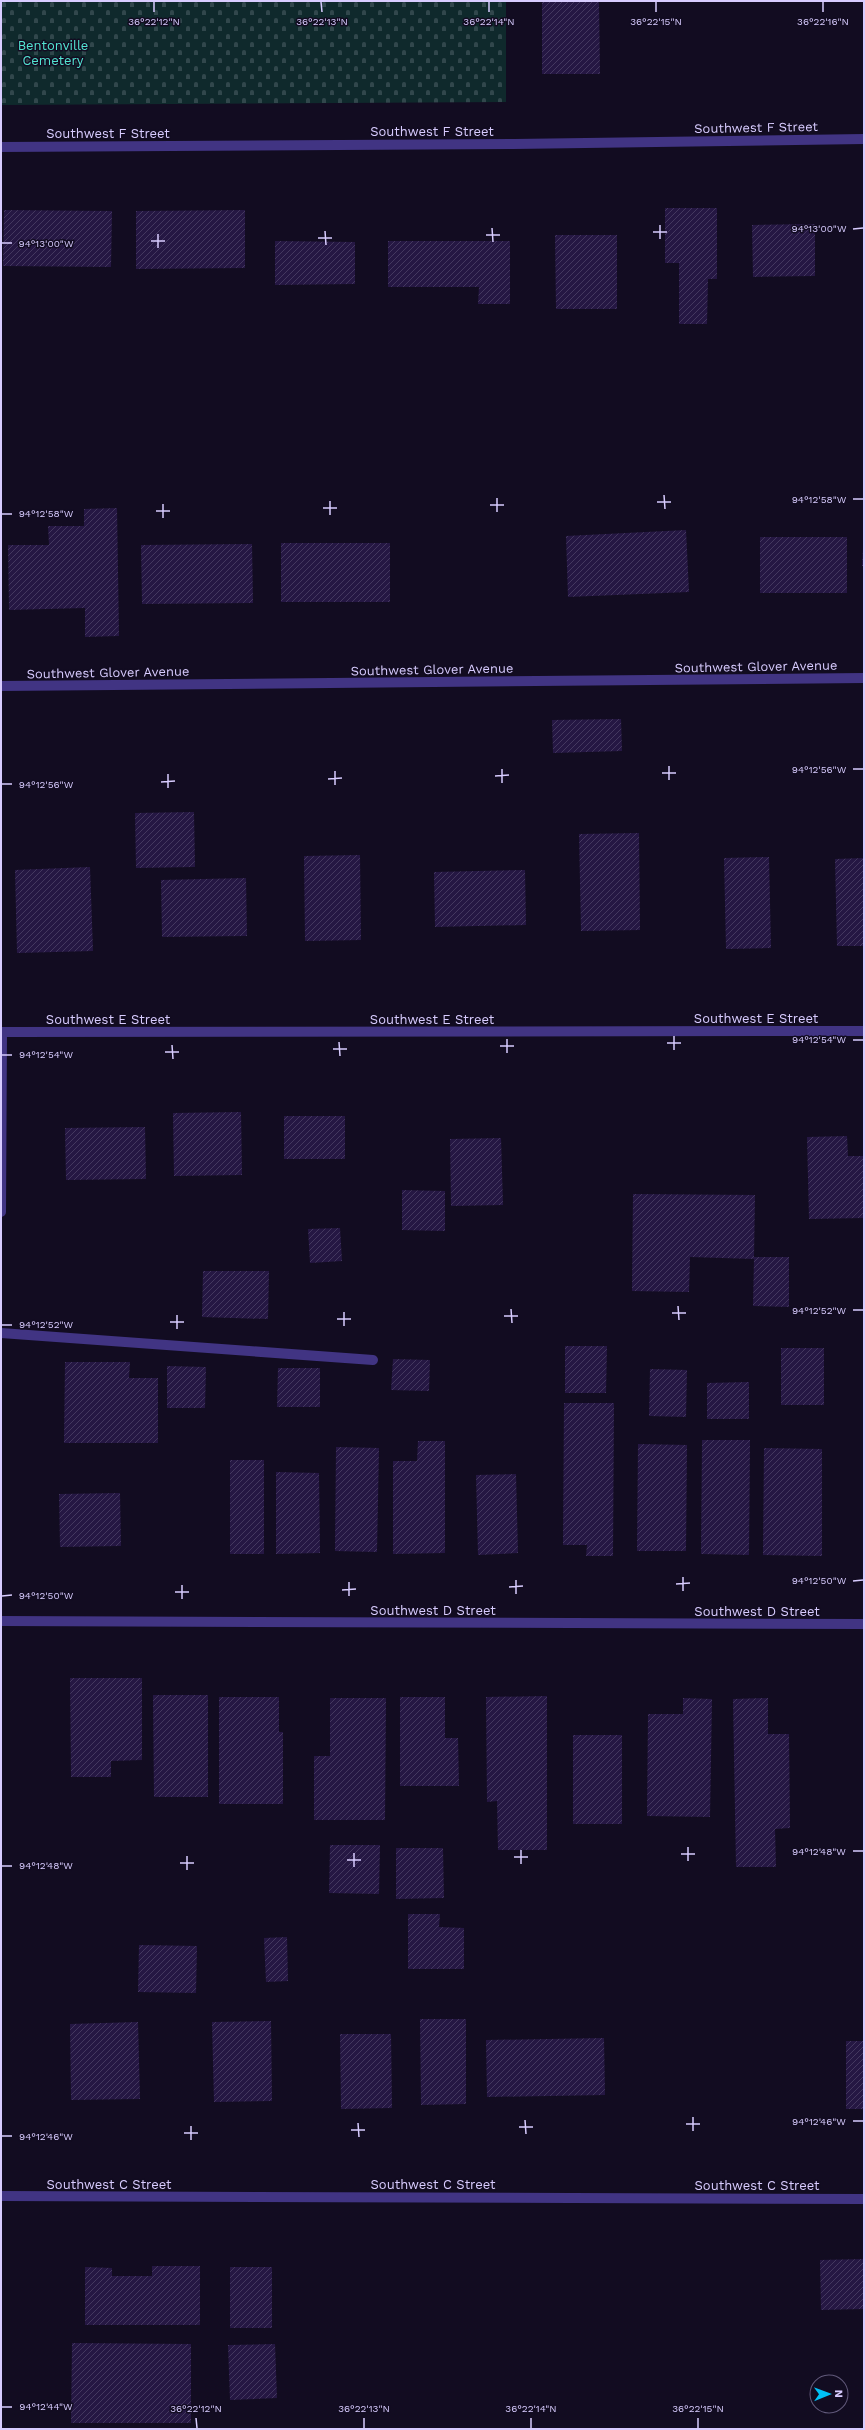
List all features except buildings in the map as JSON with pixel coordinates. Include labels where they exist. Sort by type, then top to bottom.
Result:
[{"type":"street","name":"Southwest F Street","points":[[1,147],[506,144],[864,139]]},
{"type":"street","name":"Southwest Glover Avenue","points":[[1,686],[864,678]]},
{"type":"street","name":"Southwest E Street","points":[[1,1032],[864,1031]]},
{"type":"street","points":[[1,1032],[1,1212]]},
{"type":"street","points":[[1,1333],[374,1360]]},
{"type":"street","name":"Southwest D Street","points":[[1,1621],[864,1624]]},
{"type":"street","name":"Southwest C Street","points":[[1,2196],[864,2199]]},
{"type":"green space","name":"Bentonville Cemetery","points":[[1,1],[506,1],[506,102],[1,105]]}]
